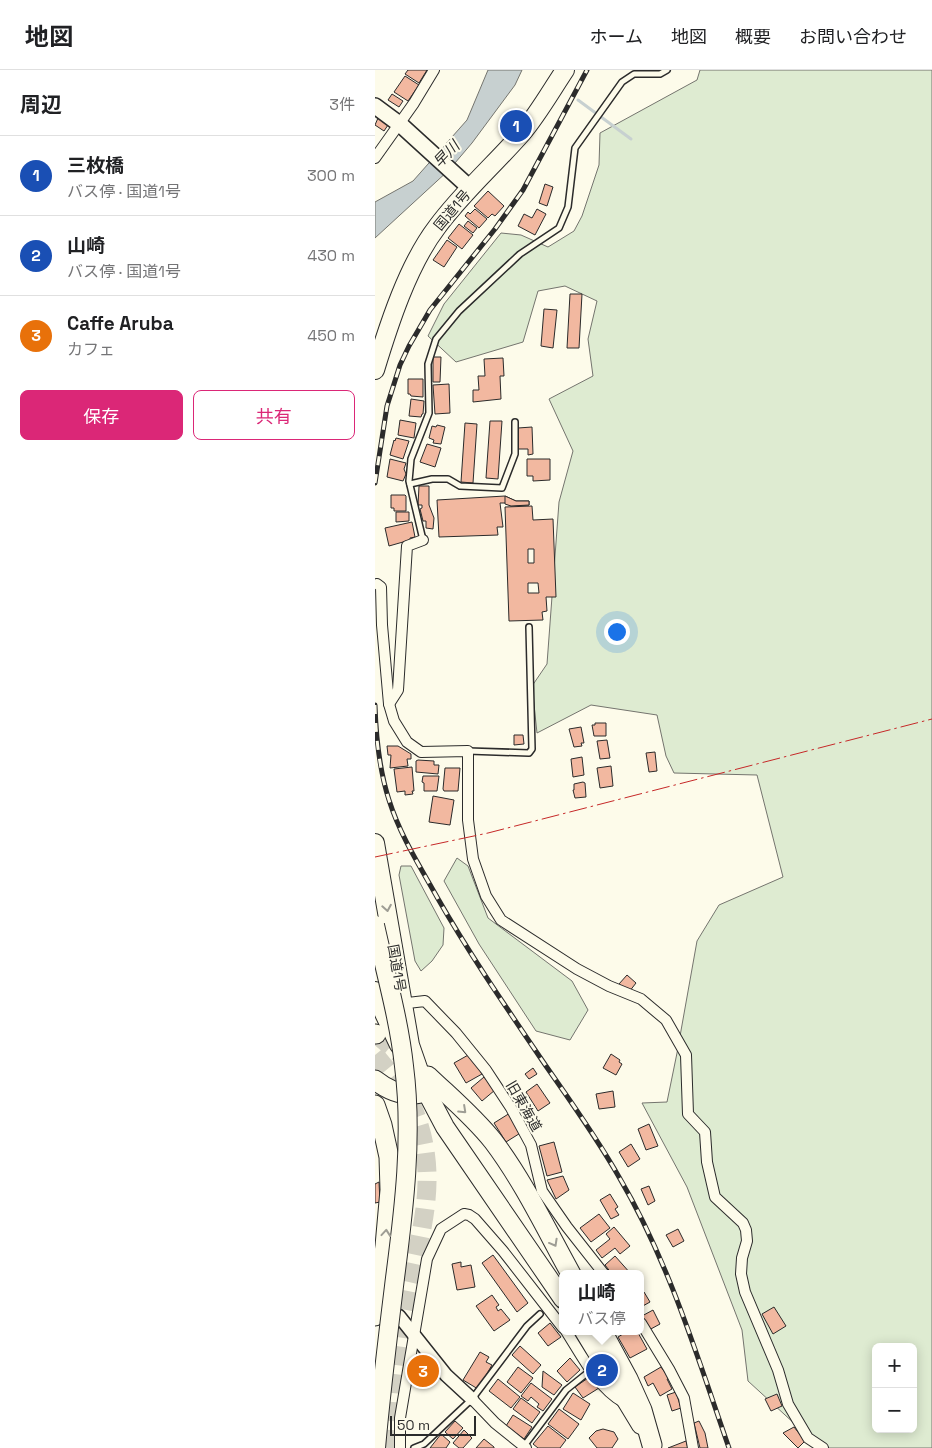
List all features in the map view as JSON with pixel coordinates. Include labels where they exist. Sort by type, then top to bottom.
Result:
[{"type":"highway","name":"国道1号","points":[[375,370],[397,305],[419,257],[437,227],[466,184],[501,156],[527,126],[565,70]]},
{"type":"highway","name":"国道1号","points":[[375,843],[411,1045],[427,1084],[433,1108],[559,1293]]},
{"type":"highway","points":[[375,925],[404,1066],[407,1116],[407,1162],[403,1222],[376,1448]]},
{"type":"highway","name":"国道1号","points":[[378,999],[407,1063],[427,1084]]},
{"type":"highway","points":[[375,1080],[388,1088],[404,1094],[415,1094],[427,1084],[471,1116],[517,1176],[569,1270]]},
{"type":"highway","points":[[375,1105],[382,1125],[389,1157],[390,1190],[385,1246],[375,1316]]},
{"type":"highway","points":[[586,1335],[653,1446]]},
{"type":"highway","points":[[604,1335],[642,1410],[653,1446]]},
{"type":"main road","points":[[375,106],[401,125],[466,184]]},
{"type":"street","points":[[375,158],[401,125],[434,70]]},
{"type":"street","points":[[389,704],[398,690],[407,546],[423,540]]},
{"type":"street","points":[[377,584],[381,587],[382,625],[389,704],[394,721],[407,742],[421,752],[467,751],[468,820],[473,859],[486,896],[501,920],[577,969],[609,986],[641,999],[666,1020],[686,1055],[688,1114],[705,1132],[707,1162],[715,1197],[743,1223],[746,1230],[747,1241],[741,1266],[745,1292],[778,1370],[788,1404],[809,1438],[823,1448]]},
{"type":"street","name":"旧東海道","points":[[378,999],[403,1004],[425,1001],[457,1033],[486,1070],[511,1108],[531,1145],[542,1190],[599,1270]]},
{"type":"street","points":[[401,1448],[400,1418],[413,1334],[427,1259],[441,1229],[464,1214],[469,1215],[481,1226],[559,1323]]},
{"type":"street","points":[[399,1316],[446,1375],[495,1423],[525,1447]]},
{"type":"street","points":[[644,1327],[665,1361],[684,1398],[693,1448]]},
{"type":"street","points":[[569,1335],[591,1370],[611,1395],[631,1407]]},
{"type":"lane","points":[[423,540],[410,484],[411,459],[429,412],[428,364],[436,339],[459,311],[519,254],[559,228],[568,207],[575,148],[622,82],[634,74],[660,74],[667,70]]},
{"type":"lane","points":[[410,484],[432,479],[448,479],[460,486],[502,488],[515,454],[515,422]]},
{"type":"lane","points":[[467,751],[529,753],[532,748],[529,627]]},
{"type":"lane","points":[[415,1448],[424,1444],[472,1399],[527,1326],[540,1314]]},
{"type":"lane","points":[[525,1447],[566,1390],[591,1370]]},
{"type":"green space","points":[[700,70],[932,70],[932,1448],[821,1448],[748,1381],[742,1330],[687,1187],[642,1103],[667,1102],[697,941],[719,905],[783,877],[757,775],[674,773],[666,756],[657,715],[591,705],[537,733],[532,686],[547,664],[559,502],[573,451],[549,399],[593,376],[588,339],[597,301],[565,286],[538,291],[523,342],[456,362],[428,336],[444,304],[501,233],[521,235],[548,247],[574,231],[582,216],[599,165],[600,133],[697,80]]},
{"type":"green space","points":[[457,858],[468,866],[488,918],[572,981],[588,1010],[570,1040],[536,1031],[479,944],[444,881]]},
{"type":"green space","points":[[401,866],[411,866],[444,928],[443,945],[432,961],[421,971],[415,961],[399,875]]},
{"type":"water","name":"早川","points":[[488,70],[522,70],[515,85],[472,143],[449,170],[375,238],[375,202],[413,181],[467,120]]},
{"type":"building","points":[[408,70],[427,70],[419,83],[405,74]]},
{"type":"building","points":[[405,76],[419,85],[408,101],[394,92]]},
{"type":"building","points":[[392,94],[403,101],[399,107],[388,100]]},
{"type":"building","points":[[378,118],[388,125],[384,131],[375,125]]},
{"type":"building","points":[[545,184],[553,187],[547,206],[539,203]]},
{"type":"building","points":[[488,191],[504,206],[495,216],[492,214],[488,218],[474,206]]},
{"type":"building","points":[[475,209],[487,219],[479,228],[465,216],[468,212],[470,214]]},
{"type":"building","points":[[537,209],[546,214],[535,235],[518,226],[524,214],[532,218]]},
{"type":"building","points":[[468,221],[477,228],[473,233],[464,226]]},
{"type":"building","points":[[459,224],[473,235],[462,249],[448,238]]},
{"type":"building","points":[[447,240],[457,247],[444,267],[433,260]]},
{"type":"building","points":[[570,294],[582,294],[579,348],[567,348]]},
{"type":"building","points":[[544,309],[557,310],[553,348],[541,346]]},
{"type":"building","points":[[433,357],[441,357],[440,382],[433,382]]},
{"type":"building","points":[[503,358],[504,376],[500,376],[501,399],[473,402],[473,390],[479,390],[478,376],[485,376],[484,359]]},
{"type":"building","points":[[408,379],[423,379],[423,397],[408,394]]},
{"type":"building","points":[[449,384],[450,413],[435,414],[433,385]]},
{"type":"building","points":[[411,399],[424,401],[421,417],[409,416]]},
{"type":"building","points":[[400,420],[416,423],[414,438],[398,435]]},
{"type":"building","points":[[490,421],[502,421],[498,479],[486,478]]},
{"type":"building","points":[[465,423],[477,424],[473,483],[461,482]]},
{"type":"building","points":[[437,425],[445,427],[441,444],[433,443],[434,440],[429,438],[432,426],[436,427]]},
{"type":"building","points":[[532,427],[533,454],[528,455],[528,449],[518,449],[518,428]]},
{"type":"building","points":[[396,438],[409,441],[403,459],[390,455]]},
{"type":"building","points":[[427,444],[441,448],[435,467],[420,462]]},
{"type":"building","points":[[390,459],[406,463],[404,469],[406,474],[403,481],[387,477]]},
{"type":"building","points":[[527,459],[550,459],[550,480],[533,481],[533,476],[527,476]]},
{"type":"building","points":[[419,486],[429,486],[429,505],[434,518],[433,529],[426,528],[426,521],[423,521],[420,509],[422,505],[418,505]]},
{"type":"building","points":[[391,495],[406,496],[406,511],[394,511],[394,508],[391,508]]},
{"type":"building","points":[[505,496],[516,501],[529,501],[529,505],[511,506],[500,503],[503,527],[497,527],[498,535],[439,537],[437,500]]},
{"type":"building","points":[[505,496],[516,501],[529,501],[529,505],[511,506],[505,504]]},
{"type":"building","points":[[532,506],[533,520],[553,519],[556,597],[546,597],[547,611],[542,612],[543,620],[509,621],[505,507]],"holes":[[[528,549],[534,549],[534,563],[528,563]],[[528,583],[538,583],[539,593],[528,593]]]},
{"type":"building","points":[[396,512],[409,512],[409,521],[396,522]]},
{"type":"building","points":[[412,522],[415,537],[389,546],[385,528]]},
{"type":"building","points":[[595,723],[606,723],[606,736],[594,736],[592,725],[595,725]]},
{"type":"building","points":[[581,727],[584,743],[581,743],[582,746],[574,747],[569,729]]},
{"type":"building","points":[[514,735],[523,735],[524,744],[514,745]]},
{"type":"building","points":[[607,740],[610,758],[600,759],[597,741]]},
{"type":"building","points":[[387,746],[398,746],[411,754],[411,759],[407,759],[408,766],[390,768],[391,755],[388,755]]},
{"type":"building","points":[[655,752],[657,771],[649,772],[646,753]]},
{"type":"building","points":[[582,757],[584,775],[573,777],[571,759]]},
{"type":"building","points":[[416,761],[434,761],[434,765],[439,765],[438,774],[416,772]]},
{"type":"building","points":[[611,766],[613,786],[600,788],[597,768]]},
{"type":"building","points":[[412,767],[413,794],[405,795],[405,791],[397,792],[394,769]]},
{"type":"building","points":[[445,768],[460,768],[458,791],[444,791]]},
{"type":"building","points":[[423,776],[439,776],[437,791],[424,791]]},
{"type":"building","points":[[585,783],[586,797],[575,798],[574,784]]},
{"type":"building","points":[[433,796],[454,800],[450,825],[429,822]]},
{"type":"building","points":[[627,975],[636,983],[629,992],[619,984]]},
{"type":"building","points":[[470,1054],[482,1074],[466,1083],[454,1063]]},
{"type":"building","points":[[611,1054],[620,1060],[619,1062],[622,1064],[616,1075],[603,1068]]},
{"type":"building","points":[[533,1068],[537,1074],[529,1079],[525,1074]]},
{"type":"building","points":[[484,1077],[495,1090],[482,1101],[471,1088]]},
{"type":"building","points":[[537,1084],[550,1103],[538,1111],[526,1092]]},
{"type":"building","points":[[613,1091],[615,1107],[599,1109],[596,1094]]},
{"type":"building","points":[[510,1113],[522,1132],[506,1142],[494,1123]]},
{"type":"building","points":[[649,1124],[658,1146],[646,1150],[638,1129]]},
{"type":"building","points":[[554,1142],[562,1172],[547,1176],[539,1146]]},
{"type":"building","points":[[631,1144],[640,1159],[628,1167],[619,1152]]},
{"type":"building","points":[[563,1176],[569,1190],[556,1199],[547,1180]]},
{"type":"building","points":[[379,1182],[380,1202],[375,1203],[375,1184]]},
{"type":"building","points":[[649,1186],[655,1201],[648,1205],[641,1189]]},
{"type":"building","points":[[610,1194],[618,1207],[615,1209],[619,1215],[611,1219],[600,1200]]},
{"type":"building","points":[[599,1214],[610,1228],[591,1242],[580,1228]]},
{"type":"building","points":[[614,1227],[630,1246],[620,1254],[615,1248],[602,1258],[596,1250],[610,1239],[606,1234]]},
{"type":"building","points":[[678,1229],[684,1241],[673,1247],[666,1235]]},
{"type":"building","points":[[493,1255],[528,1303],[517,1312],[482,1263]]},
{"type":"building","points":[[615,1256],[627,1270],[609,1270],[605,1265]]},
{"type":"building","points":[[461,1262],[461,1267],[471,1265],[475,1287],[457,1290],[452,1264]]},
{"type":"building","points":[[644,1292],[650,1302],[644,1305]]},
{"type":"building","points":[[492,1295],[499,1305],[496,1307],[498,1311],[501,1309],[510,1320],[494,1331],[476,1306]]},
{"type":"building","points":[[774,1307],[786,1326],[773,1334],[762,1314]]},
{"type":"building","points":[[653,1310],[660,1324],[649,1330],[644,1320],[644,1315]]},
{"type":"building","points":[[550,1323],[561,1337],[548,1346],[538,1333]]},
{"type":"building","points":[[621,1335],[639,1335],[647,1349],[630,1358],[618,1337]]},
{"type":"building","points":[[520,1346],[541,1365],[533,1374],[512,1355]]},
{"type":"building","points":[[480,1352],[489,1357],[486,1362],[492,1365],[478,1389],[463,1380]]},
{"type":"building","points":[[570,1358],[580,1370],[567,1382],[557,1371]]},
{"type":"building","points":[[518,1367],[533,1378],[521,1393],[507,1382]]},
{"type":"building","points":[[661,1367],[669,1378],[667,1379],[672,1389],[660,1396],[653,1383],[648,1386],[644,1377]]},
{"type":"building","points":[[543,1371],[562,1385],[554,1395],[542,1387]]},
{"type":"building","points":[[591,1376],[599,1388],[583,1398],[575,1387]]},
{"type":"building","points":[[498,1379],[520,1397],[511,1408],[489,1391]]},
{"type":"building","points":[[531,1383],[552,1399],[543,1411],[537,1407],[539,1404],[531,1397],[528,1401],[521,1396]]},
{"type":"building","points":[[676,1392],[681,1408],[672,1411],[667,1395]]},
{"type":"building","points":[[573,1393],[590,1404],[581,1420],[563,1409]]},
{"type":"building","points":[[777,1394],[782,1406],[771,1411],[765,1399]]},
{"type":"building","points":[[521,1398],[540,1412],[532,1423],[513,1409]]},
{"type":"building","points":[[559,1409],[579,1424],[568,1439],[548,1424]]},
{"type":"building","points":[[513,1415],[532,1427],[524,1439],[506,1426]]},
{"type":"building","points":[[455,1421],[463,1428],[453,1439],[445,1432]]},
{"type":"building","points":[[699,1421],[705,1433],[708,1448],[700,1448],[694,1423]]},
{"type":"building","points":[[548,1426],[566,1440],[560,1448],[538,1448],[533,1444]]},
{"type":"building","points":[[794,1427],[805,1441],[798,1448],[783,1433]]},
{"type":"building","points":[[603,1429],[614,1432],[618,1439],[612,1448],[597,1448],[589,1438],[596,1431]]},
{"type":"building","points":[[464,1430],[472,1438],[463,1448],[459,1448],[453,1443]]},
{"type":"building","points":[[441,1434],[450,1442],[446,1448],[430,1448]]},
{"type":"building","points":[[484,1439],[494,1447],[494,1448],[476,1448]]},
{"type":"building","points":[[686,1441],[688,1448],[668,1448]]},
{"type":"waterway","points":[[578,100],[631,139]]},
{"type":"tunnel","points":[[376,1034],[410,1062]]},
{"type":"tunnel","points":[[375,1055],[401,1089],[414,1111],[422,1137],[427,1185],[421,1232],[400,1340],[390,1448]]},
{"type":"railway","points":[[375,483],[387,406],[400,365],[409,346],[430,310],[495,229],[523,190],[587,70]]},
{"type":"railway","points":[[375,705],[380,765],[393,813],[404,838],[463,940],[593,1134],[637,1209],[681,1310],[729,1448]]},
{"type":"power","points":[[375,857],[488,833],[932,719]]},
{"type":"place","name":"三枚橋","points":[[516,126]]},
{"type":"place","name":"山崎","points":[[602,1370]]},
{"type":"place","name":"Caffe Aruba","points":[[423,1371]]}]
